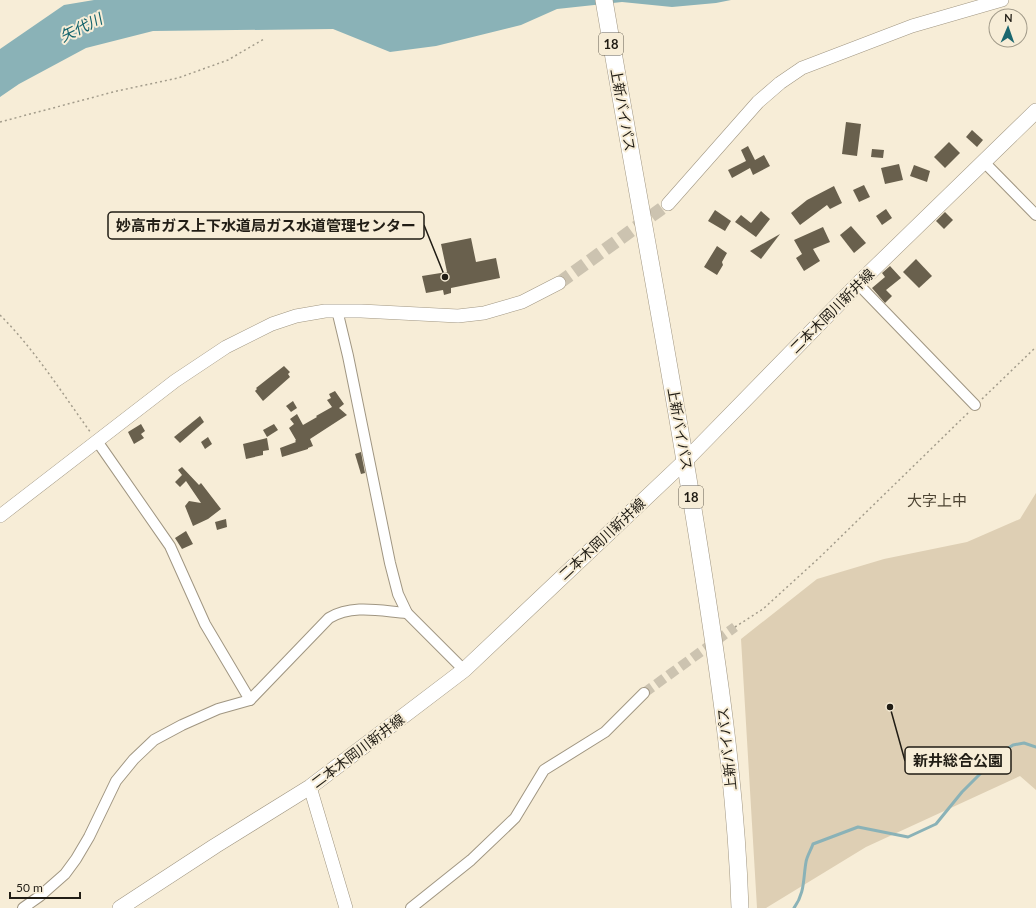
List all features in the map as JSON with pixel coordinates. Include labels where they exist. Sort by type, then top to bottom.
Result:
[{"type":"highway","name":"上新バイパス","points":[[604,0],[686,460],[718,667],[732,794],[740,908]]},
{"type":"main road","name":"二本木岡川新井線","points":[[120,908],[215,846],[310,787],[464,670],[686,460],[858,284],[1036,111]]},
{"type":"street","points":[[668,204],[758,102],[780,83],[802,68],[912,26],[1002,0]]},
{"type":"street","points":[[983,162],[1036,216]]},
{"type":"street","points":[[0,516],[175,381],[226,347],[278,322],[296,316],[337,310],[458,316],[484,313],[522,302],[559,283]]},
{"type":"street","points":[[858,284],[975,405]]},
{"type":"street","points":[[337,310],[348,356],[390,563],[398,594],[407,613],[464,670]]},
{"type":"street","points":[[97,440],[170,546],[205,624],[250,700]]},
{"type":"street","points":[[23,908],[40,896],[65,874],[89,837],[116,782],[134,759],[154,740],[182,725],[218,709],[250,700],[329,618],[339,613],[357,609],[407,613]]},
{"type":"street","points":[[411,908],[471,860],[515,818],[544,770],[605,732],[644,694]]},
{"type":"street","points":[[310,787],[346,908]]},
{"type":"path","points":[[0,122],[117,90],[178,78],[228,60],[264,39]]},
{"type":"path","points":[[0,315],[36,356],[97,440]]},
{"type":"path","points":[[735,627],[763,609],[819,558],[1036,347]]},
{"type":"shaded area","points":[[1036,493],[1036,790],[1020,776],[866,847],[766,908],[757,908],[741,639],[817,579],[884,559],[967,542],[1020,519]]},
{"type":"water","name":"矢代川","points":[[94,0],[731,0],[716,3],[672,7],[622,2],[557,9],[521,25],[436,46],[390,52],[333,29],[153,31],[86,48],[19,84],[0,97],[0,49],[64,5]]},
{"type":"building","points":[[846,122],[861,124],[857,156],[842,154]]},
{"type":"building","points":[[972,130],[983,140],[977,147],[966,137]]},
{"type":"building","points":[[949,142],[960,153],[945,168],[934,157]]},
{"type":"building","points":[[748,146],[755,160],[764,155],[770,166],[753,175],[750,168],[732,178],[728,170],[746,161],[741,150]]},
{"type":"building","points":[[872,149],[884,150],[883,158],[871,157]]},
{"type":"building","points":[[899,164],[903,180],[885,184],[881,168]]},
{"type":"building","points":[[914,165],[930,171],[927,182],[910,176]]},
{"type":"building","points":[[864,185],[870,197],[859,202],[853,190]]},
{"type":"building","points":[[834,186],[842,203],[830,209],[827,205],[800,225],[791,213],[807,200]]},
{"type":"building","points":[[886,209],[892,218],[882,225],[876,216]]},
{"type":"building","points":[[715,210],[731,221],[725,231],[708,221]]},
{"type":"building","points":[[761,211],[770,219],[756,237],[735,222],[741,215],[751,223]]},
{"type":"building","points":[[945,212],[953,220],[944,229],[936,221]]},
{"type":"building","points":[[851,226],[866,243],[854,253],[840,235]]},
{"type":"building","points":[[823,227],[830,242],[813,249],[820,261],[804,271],[796,258],[802,254],[794,240]]},
{"type":"building","points":[[780,234],[761,259],[750,251]]},
{"type":"building","points":[[471,238],[476,262],[496,258],[500,278],[451,288],[451,293],[444,295],[443,290],[426,293],[422,276],[447,272],[441,244]]},
{"type":"building","points":[[717,246],[727,253],[722,262],[723,265],[717,275],[704,267]]},
{"type":"building","points":[[916,259],[932,276],[919,288],[903,272]]},
{"type":"building","points":[[890,266],[901,278],[886,290],[892,296],[885,303],[872,288],[885,277],[882,273]]},
{"type":"building","points":[[284,366],[290,372],[288,374],[290,377],[263,401],[255,391],[257,389],[256,388]]},
{"type":"building","points":[[335,391],[344,404],[339,408],[347,415],[310,439],[313,446],[282,457],[280,448],[296,442],[289,428],[294,424],[290,419],[297,414],[303,425],[317,417],[316,416],[332,407],[327,400],[331,398],[329,394]]},
{"type":"building","points":[[293,401],[297,408],[291,412],[286,406]]},
{"type":"building","points":[[200,416],[204,422],[180,443],[174,437]]},
{"type":"building","points":[[141,424],[145,431],[141,434],[144,438],[134,444],[128,432]]},
{"type":"building","points":[[274,424],[278,430],[267,437],[263,430]]},
{"type":"building","points":[[208,437],[212,444],[205,449],[201,442]]},
{"type":"building","points":[[267,438],[269,450],[263,451],[263,455],[246,459],[243,444]]},
{"type":"building","points":[[361,452],[365,473],[361,474],[355,454]]},
{"type":"building","points":[[182,467],[199,485],[201,483],[221,509],[208,519],[193,526],[185,506],[189,501],[201,503],[186,481],[180,487],[175,482],[182,475],[178,470]]},
{"type":"building","points":[[226,519],[227,527],[217,530],[215,522]]},
{"type":"building","points":[[186,531],[193,544],[182,549],[175,538]]},
{"type":"waterway","points":[[794,908],[802,891],[807,860],[813,844],[858,827],[908,837],[936,824],[962,792],[1001,753],[1013,745],[1024,743],[1036,747]]},
{"type":"tunnel","points":[[559,283],[668,204]]},
{"type":"tunnel","points":[[644,693],[735,627]]},
{"type":"place","name":"妙高市ガス上下水道局ガス水道管理センター","points":[[445,277]]},
{"type":"place","name":"新井総合公園","points":[[890,707]]},
{"type":"district","name":"大字上中","points":[[937,501]]}]
